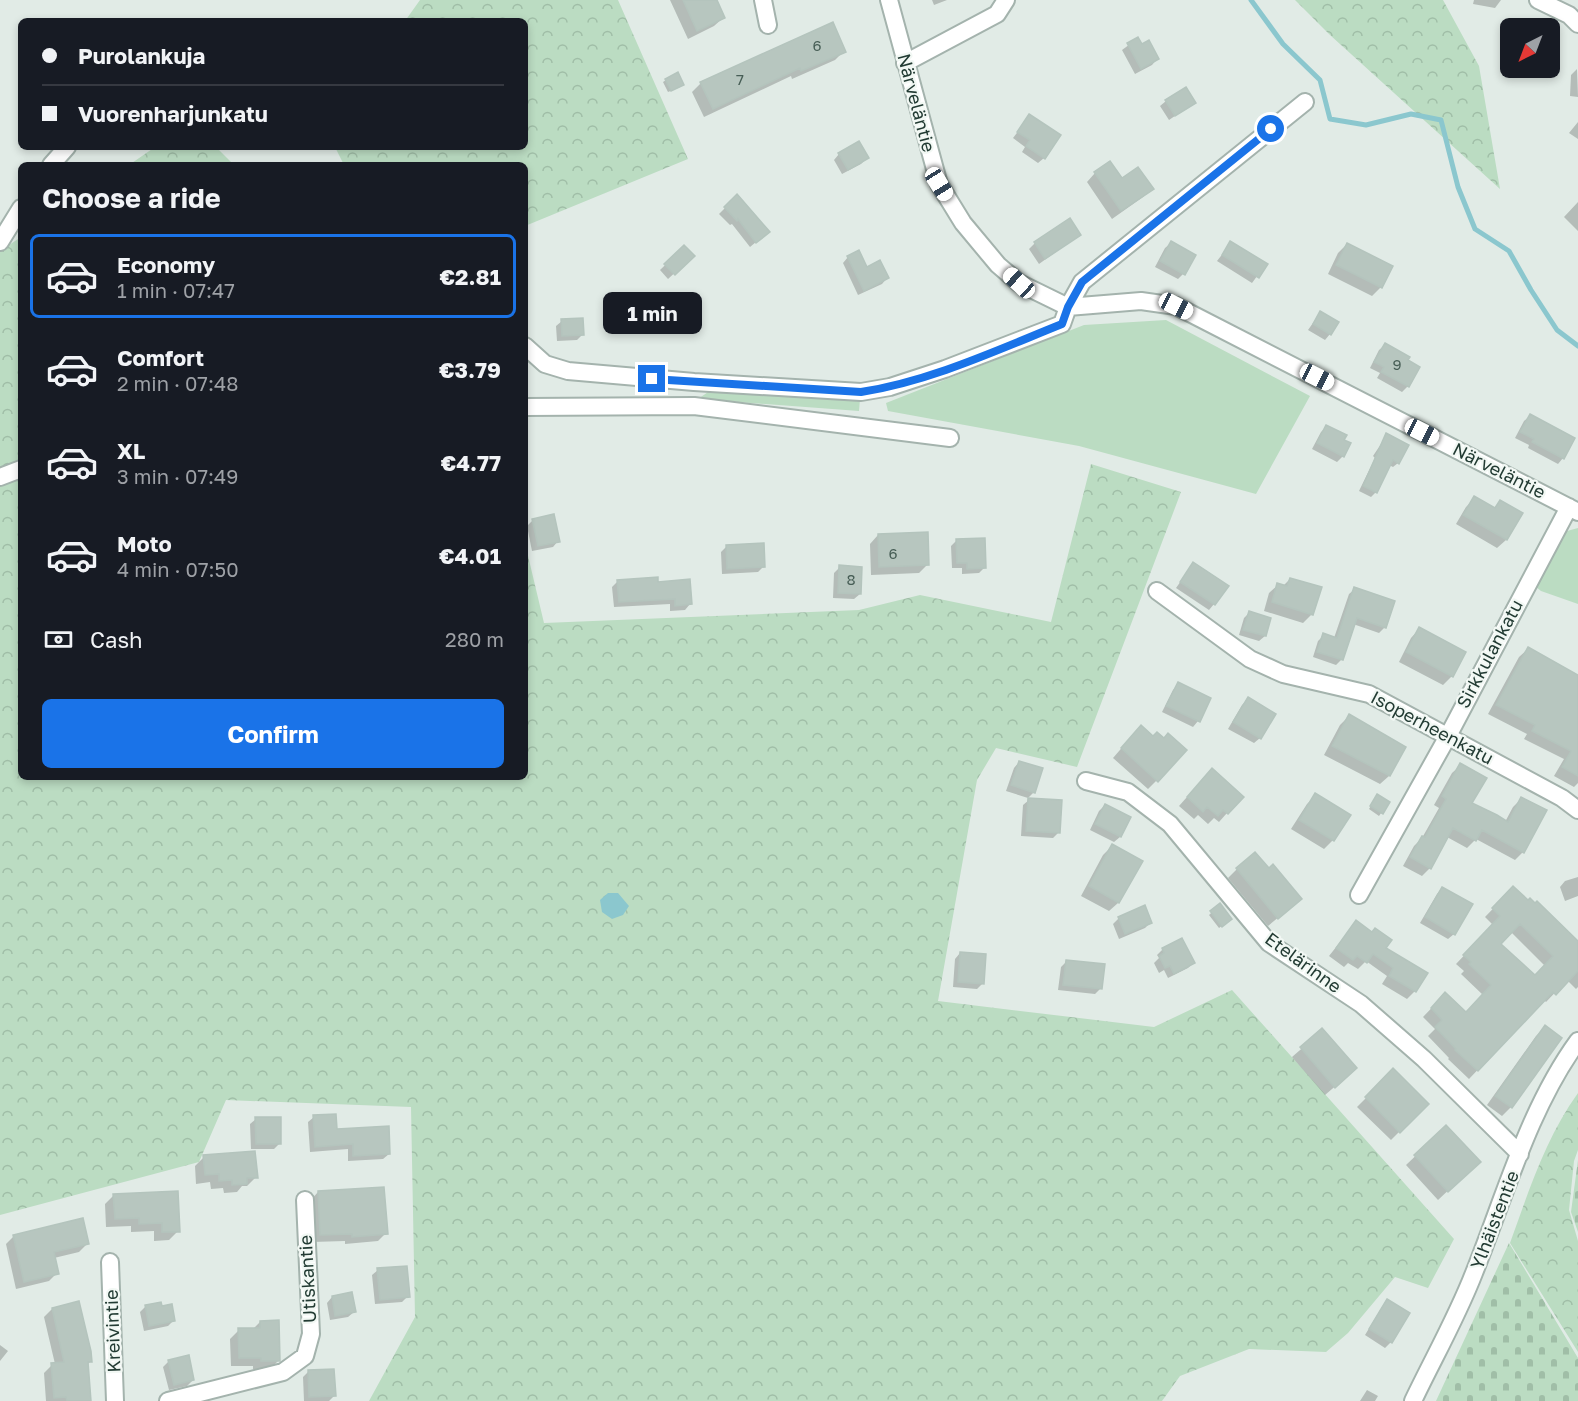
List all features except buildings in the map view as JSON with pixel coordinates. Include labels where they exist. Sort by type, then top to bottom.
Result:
[{"type":"street","points":[[763,0],[768,25]]},
{"type":"street","name":"Närveläntie","points":[[889,0],[939,184],[963,223],[998,265],[1019,283],[1068,307],[1141,301],[1176,306],[1574,510]]},
{"type":"street","points":[[905,63],[998,14],[1006,0]]},
{"type":"street","points":[[1538,0],[1569,15],[1578,24]]},
{"type":"street","points":[[528,349],[545,364],[568,371],[694,382],[861,392],[890,387],[945,369],[1062,324],[1068,307],[1082,282],[1305,102]]},
{"type":"street","points":[[54,162],[64,150]]},
{"type":"street","points":[[0,242],[18,213]]},
{"type":"street","points":[[528,407],[694,406],[950,438]]},
{"type":"street","points":[[0,477],[18,470]]},
{"type":"street","name":"Sirkkulankatu","points":[[1359,895],[1574,510]]},
{"type":"street","name":"Isoperheenkatu","points":[[1157,591],[1250,659],[1283,674],[1369,694],[1562,798],[1578,810]]},
{"type":"street","name":"Etelärinne","points":[[1086,781],[1128,792],[1170,824],[1269,943],[1361,1004],[1424,1059],[1520,1154]]},
{"type":"street","name":"Ylhäistentie","points":[[1413,1401],[1473,1276],[1546,1093],[1578,1041]]},
{"type":"street","name":"Utiskantie","points":[[168,1401],[283,1372],[305,1356],[311,1334],[305,1200]]},
{"type":"street","name":"Kreivintie","points":[[110,1262],[115,1401]]},
{"type":"green space","points":[[420,0],[618,0],[688,159],[528,225],[528,162],[342,162],[336,150],[528,150],[528,18],[407,18]]},
{"type":"green space","points":[[1295,0],[1443,0],[1479,66],[1500,189],[1330,35]]},
{"type":"green space","points":[[151,150],[219,150],[231,162],[133,162]]},
{"type":"green space","points":[[18,239],[18,780],[528,780],[528,556],[544,623],[859,610],[920,595],[1051,622],[1091,464],[1181,492],[1077,767],[996,748],[977,780],[938,1001],[1154,1027],[1232,990],[1454,1239],[1428,1288],[1395,1277],[1348,1333],[1326,1352],[1249,1349],[1180,1376],[1162,1401],[369,1401],[415,1317],[411,1107],[226,1100],[199,1162],[0,1215],[0,251]]},
{"type":"green space","points":[[1166,320],[1310,396],[1256,494],[1079,446],[888,411],[886,403],[1084,325]]},
{"type":"green space","points":[[711,390],[860,399],[859,411],[698,399]]},
{"type":"green space","points":[[1578,528],[1578,604],[1541,591],[1536,587],[1567,531]]},
{"type":"green space","points":[[1578,1093],[1578,1150],[1574,1161],[1569,1210],[1578,1241],[1578,1352],[1510,1243],[1547,1147]]},
{"type":"green space","points":[[1578,1160],[1578,1232],[1571,1212]]},
{"type":"green space","points":[[1509,1243],[1578,1358],[1578,1401],[1436,1401]]},
{"type":"water","points":[[608,893],[618,893],[629,906],[623,915],[612,919],[602,912],[600,900]]},
{"type":"waterway","points":[[1251,0],[1283,44],[1320,80],[1330,119],[1366,125],[1411,114],[1441,120],[1458,187],[1475,229],[1509,251],[1557,330],[1578,346]]},
{"type":"route","points":[[652,379],[861,392],[890,387],[945,369],[1062,324],[1068,307],[1082,282],[1271,129]]}]
